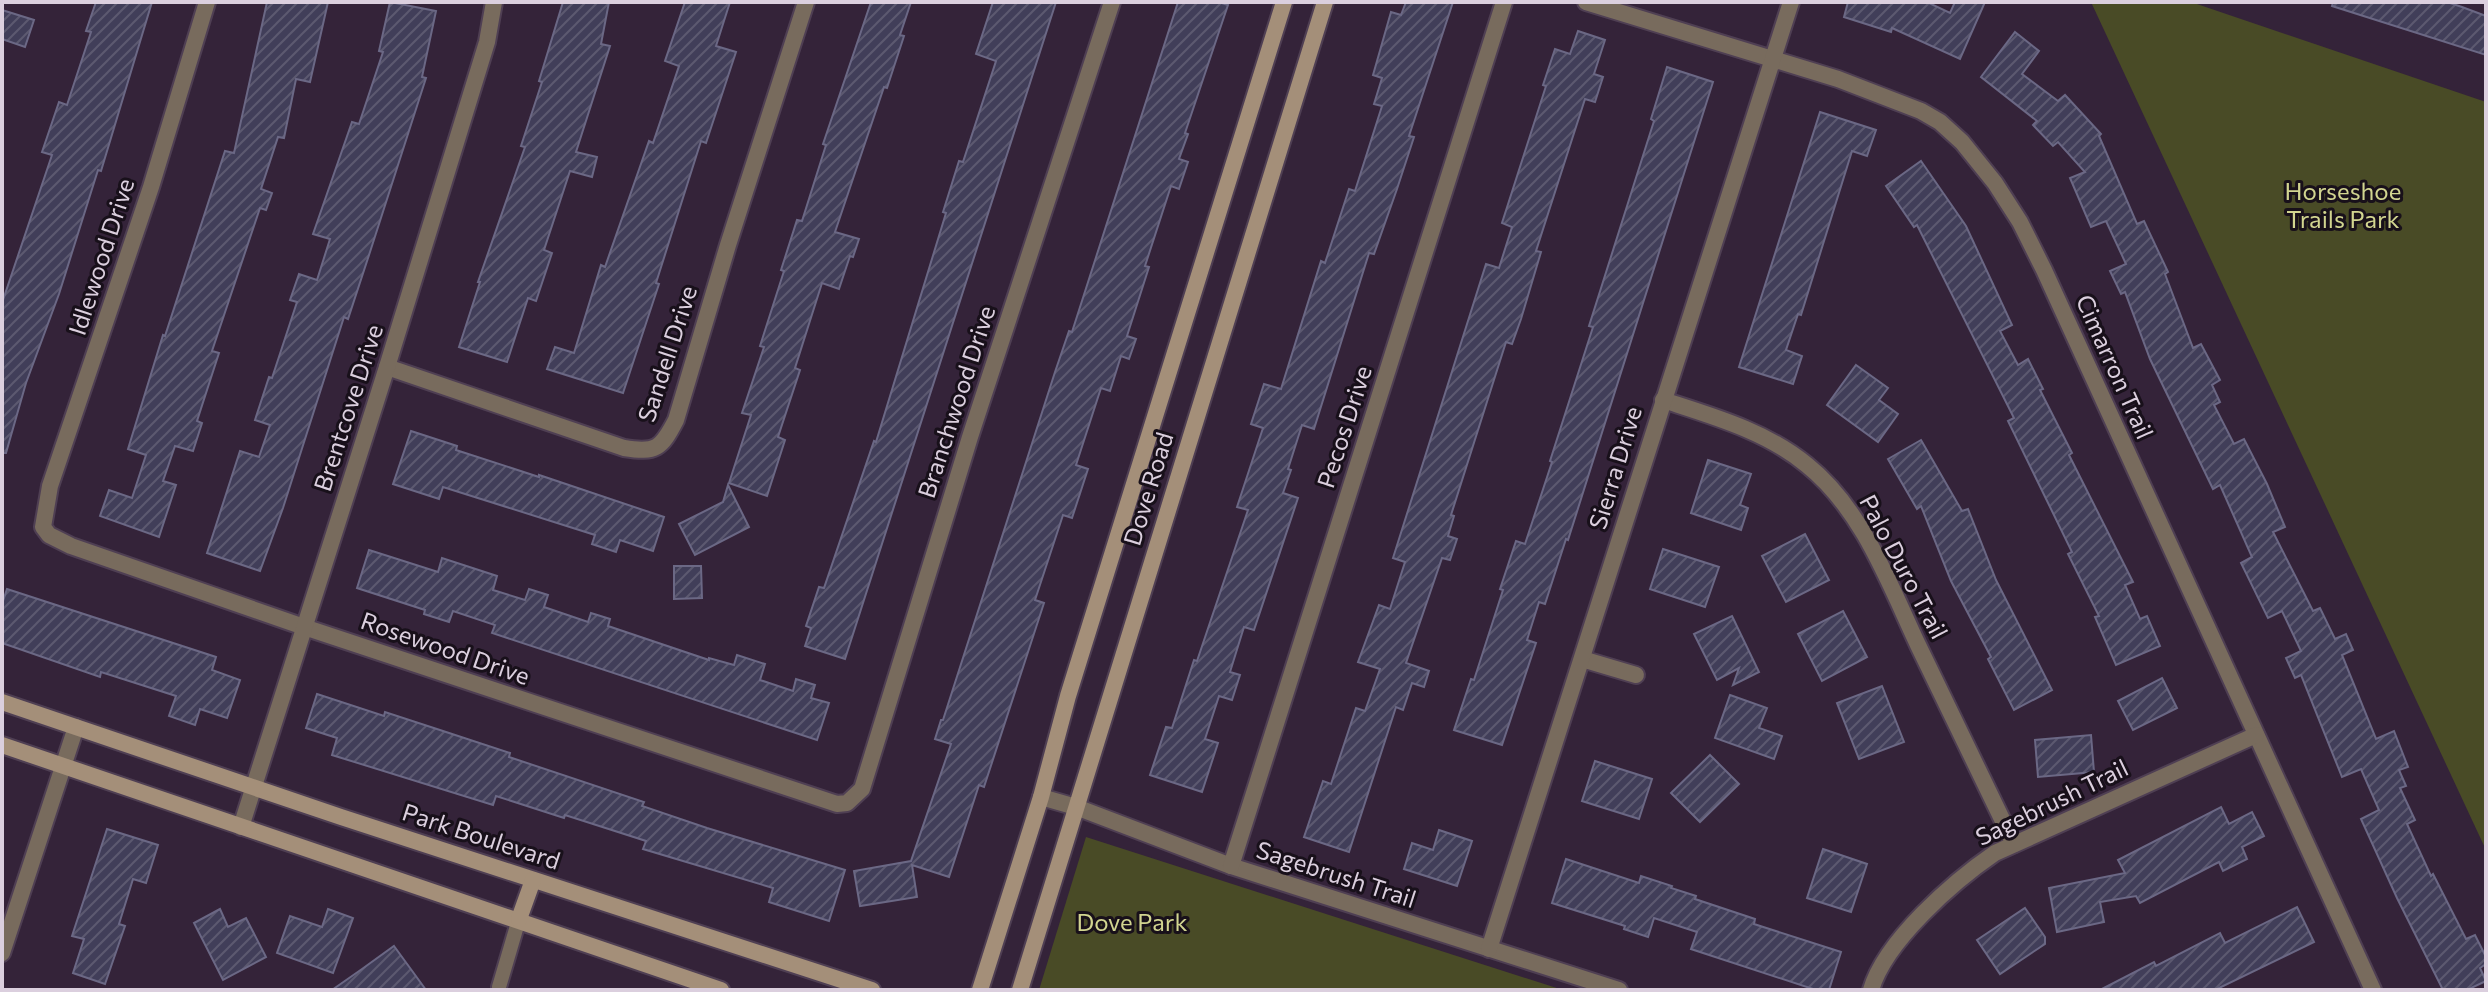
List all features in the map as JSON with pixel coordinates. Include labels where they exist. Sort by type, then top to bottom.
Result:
[{"type":"main road","name":"Dove Road","points":[[980,990],[1041,797],[1072,681],[1284,2]]},
{"type":"main road","name":"Dove Road","points":[[1020,990],[1325,2]]},
{"type":"main road","name":"Park Boulevard","points":[[2,702],[872,990]]},
{"type":"main road","points":[[2,745],[721,990]]},
{"type":"main road","points":[[519,919],[533,880]]},
{"type":"street","name":"Idlewood Drive","points":[[43,527],[50,486],[151,187],[207,2]]},
{"type":"street","name":"Brentcove Drive","points":[[241,827],[487,42],[494,2]]},
{"type":"street","name":"Sandell Drive","points":[[387,367],[624,448],[643,451],[656,449],[665,441],[676,420],[806,2]]},
{"type":"street","name":"Branchwood Drive","points":[[837,804],[847,803],[862,789],[970,437],[1112,2]]},
{"type":"street","name":"Pecos Drive","points":[[1231,866],[1504,2]]},
{"type":"street","name":"Cimarron Trail","points":[[1586,2],[1838,79],[1921,111],[1940,122],[1962,142],[1995,183],[2020,222],[2044,270],[2369,989]]},
{"type":"street","name":"Sierra Drive","points":[[1489,949],[1791,2]]},
{"type":"street","name":"Palo Duro Trail","points":[[1663,400],[1721,419],[1782,446],[1809,466],[1842,500],[1874,552],[2014,844]]},
{"type":"street","name":"Rosewood Drive","points":[[43,527],[49,535],[71,546],[837,804]]},
{"type":"street","points":[[1582,659],[1636,675]]},
{"type":"street","points":[[2,953],[76,727]]},
{"type":"street","name":"Sagebrush Trail","points":[[1871,990],[1884,963],[1913,924],[1967,872],[1995,853],[2256,735]]},
{"type":"street","name":"Sagebrush Trail","points":[[1041,797],[1076,807],[1231,866],[1619,990]]},
{"type":"lane","points":[[501,989],[519,919]]},
{"type":"green space","name":"Horseshoe Trails Park","points":[[2091,2],[2191,2],[2486,102],[2486,850]]},
{"type":"green space","name":"Dove Park","points":[[1086,837],[1563,990],[1039,990]]},
{"type":"building","points":[[96,2],[152,2],[101,171],[98,170],[59,294],[26,383],[6,453],[2,453],[2,303],[52,155],[42,152],[59,102],[67,105],[91,32],[86,31]]},
{"type":"building","points":[[267,2],[328,2],[310,82],[296,79],[284,138],[278,137],[261,189],[272,193],[266,210],[260,208],[212,351],[219,353],[197,421],[202,423],[193,451],[175,446],[163,481],[176,485],[159,537],[100,516],[109,490],[132,498],[146,455],[128,449],[225,151],[234,153]]},
{"type":"building","points":[[390,2],[436,11],[422,77],[426,78],[348,319],[344,317],[260,571],[207,553],[240,451],[259,457],[270,425],[255,420],[297,302],[290,300],[299,274],[317,280],[330,239],[313,234],[352,122],[359,124],[383,52],[379,51]]},
{"type":"building","points":[[563,2],[609,2],[601,44],[610,46],[576,152],[597,157],[592,177],[570,171],[544,250],[552,253],[536,301],[528,298],[507,362],[459,347],[525,147],[521,146]]},
{"type":"building","points":[[685,2],[730,2],[716,46],[736,52],[706,143],[701,141],[623,393],[547,369],[555,347],[574,353],[601,265],[605,267],[649,141],[653,143],[679,66],[665,61]]},
{"type":"building","points":[[871,2],[911,2],[887,88],[884,87],[835,232],[859,239],[839,289],[822,283],[795,368],[800,370],[778,437],[785,440],[767,496],[729,483],[751,415],[742,413],[764,347],[760,346],[784,271],[781,270],[797,220],[802,221],[826,145],[823,144]]},
{"type":"building","points":[[993,2],[1056,2],[845,659],[805,646],[811,628],[806,626],[819,587],[824,588],[876,442],[959,161],[963,162],[996,61],[976,54]]},
{"type":"building","points":[[1178,2],[1228,5],[1185,133],[1188,134],[1179,159],[1188,162],[1179,189],[1171,186],[1145,266],[1149,267],[1127,336],[1136,339],[1129,359],[1121,356],[1110,391],[1101,388],[1076,465],[1088,469],[1072,518],[1063,515],[1035,600],[1044,603],[984,787],[979,785],[949,877],[912,865],[917,897],[860,906],[854,871],[911,861],[951,744],[935,739],[1055,372],[1069,331],[1072,332]]},
{"type":"building","points":[[1406,2],[1453,2],[1409,136],[1414,137],[1374,254],[1369,253],[1314,429],[1302,425],[1288,469],[1291,470],[1283,493],[1298,498],[1254,630],[1244,627],[1230,672],[1240,675],[1232,700],[1219,696],[1205,739],[1218,743],[1202,792],[1150,775],[1166,727],[1172,728],[1194,660],[1197,661],[1248,510],[1237,507],[1263,428],[1251,424],[1264,384],[1281,389],[1321,261],[1325,263],[1349,189],[1355,191],[1382,106],[1374,104],[1382,78],[1373,75],[1391,12],[1401,15]]},
{"type":"building","points":[[1848,2],[1927,2],[1950,13],[1955,2],[1985,2],[1960,59],[1892,28],[1891,32],[1844,17]]},
{"type":"building","points":[[2333,2],[2447,2],[2462,7],[2486,16],[2486,55],[2332,6]]},
{"type":"building","points":[[2,10],[34,20],[25,47],[2,39]]},
{"type":"building","points":[[1578,31],[1605,40],[1594,74],[1603,77],[1595,102],[1585,99],[1536,251],[1541,252],[1521,319],[1512,344],[1506,342],[1451,515],[1454,516],[1448,536],[1457,539],[1450,560],[1442,558],[1406,663],[1429,671],[1424,687],[1412,683],[1403,710],[1396,707],[1349,852],[1304,837],[1323,781],[1331,784],[1356,708],[1365,711],[1380,669],[1358,662],[1379,605],[1390,609],[1405,562],[1393,558],[1486,264],[1499,268],[1512,227],[1502,223],[1555,49],[1570,54]]},
{"type":"building","points":[[2015,32],[2039,51],[2022,74],[2058,101],[2065,95],[2101,134],[2099,136],[2137,224],[2144,221],[2168,272],[2165,274],[2193,348],[2201,344],[2220,380],[2212,385],[2220,402],[2214,405],[2234,444],[2244,439],[2267,484],[2285,527],[2273,532],[2313,611],[2320,608],[2335,639],[2346,634],[2353,650],[2342,655],[2376,739],[2394,731],[2408,767],[2399,770],[2406,786],[2400,788],[2415,820],[2407,824],[2466,939],[2475,935],[2486,957],[2486,964],[2480,968],[2486,981],[2467,990],[2443,990],[2397,898],[2361,819],[2379,810],[2361,769],[2342,777],[2301,675],[2295,678],[2286,658],[2301,651],[2282,611],[2268,618],[2241,563],[2252,557],[2220,485],[2213,489],[2150,359],[2125,292],[2121,294],[2110,271],[2126,264],[2106,221],[2091,227],[2070,178],[2085,172],[2058,142],[2053,146],[2033,125],[2037,121],[1981,77]]},
{"type":"building","points":[[1667,67],[1713,82],[1568,540],[1545,604],[1539,602],[1527,640],[1536,643],[1502,745],[1454,730],[1471,679],[1474,680],[1516,541],[1525,544],[1552,462],[1593,327],[1589,326],[1654,121],[1651,119]]},
{"type":"building","points":[[1820,112],[1876,130],[1867,156],[1852,151],[1801,315],[1798,314],[1786,350],[1802,356],[1793,384],[1739,367]]},
{"type":"building","points":[[1921,161],[1966,226],[2012,325],[2000,331],[2018,365],[2028,359],[2072,453],[2069,455],[2133,582],[2125,585],[2140,619],[2147,616],[2160,646],[2116,665],[2095,617],[2099,616],[2068,554],[2072,552],[2008,421],[2014,418],[1917,225],[1914,227],[1886,186]]},
{"type":"building","points":[[1856,365],[1888,388],[1879,400],[1898,414],[1878,442],[1827,405]]},
{"type":"building","points":[[411,431],[457,446],[456,450],[664,517],[653,551],[620,540],[616,552],[592,544],[595,535],[443,487],[439,499],[393,484]]},
{"type":"building","points":[[1921,440],[1962,511],[1968,509],[1996,580],[2052,690],[2014,710],[1988,659],[1991,657],[1951,581],[1921,506],[1917,509],[1888,459]]},
{"type":"building","points":[[1708,460],[1751,474],[1740,505],[1748,508],[1741,530],[1691,513]]},
{"type":"building","points":[[728,485],[749,527],[695,555],[679,524],[723,502]]},
{"type":"building","points":[[1805,534],[1829,580],[1786,602],[1762,556]]},
{"type":"building","points":[[1663,549],[1719,567],[1705,607],[1650,589]]},
{"type":"building","points":[[369,550],[438,572],[442,558],[497,576],[493,590],[525,600],[529,589],[548,595],[544,607],[588,622],[591,613],[610,619],[608,626],[709,660],[734,665],[737,655],[765,664],[760,680],[793,691],[796,679],[815,685],[811,698],[829,703],[817,740],[492,633],[495,625],[453,611],[449,622],[424,614],[425,610],[357,588]]},
{"type":"building","points":[[674,566],[701,566],[702,598],[674,599]]},
{"type":"building","points":[[7,589],[216,657],[212,670],[240,680],[227,718],[200,709],[195,725],[169,716],[176,696],[101,672],[100,677],[2,643],[2,604]]},
{"type":"building","points":[[1843,611],[1867,657],[1822,681],[1798,634]]},
{"type":"building","points":[[1732,616],[1759,672],[1733,685],[1739,668],[1717,680],[1694,634]]},
{"type":"building","points":[[2162,678],[2177,708],[2133,730],[2118,701]]},
{"type":"building","points":[[1882,686],[1904,742],[1859,759],[1837,703]]},
{"type":"building","points":[[317,694],[384,716],[385,712],[510,753],[509,757],[644,802],[642,806],[845,870],[829,921],[769,902],[773,888],[643,849],[646,841],[496,796],[493,805],[332,755],[337,738],[306,728]]},
{"type":"building","points":[[1730,695],[1767,708],[1759,728],[1782,736],[1774,759],[1715,738]]},
{"type":"building","points":[[2091,735],[2094,772],[2038,777],[2035,740]]},
{"type":"building","points":[[1710,755],[1739,784],[1700,822],[1671,793]]},
{"type":"building","points":[[1595,761],[1652,779],[1639,819],[1582,801]]},
{"type":"building","points":[[2221,807],[2229,824],[2252,812],[2264,836],[2242,847],[2247,859],[2223,871],[2219,862],[2140,903],[2136,896],[2100,902],[2104,922],[2057,932],[2049,888],[2125,873],[2118,860]]},
{"type":"building","points":[[107,829],[158,845],[146,883],[133,879],[119,924],[125,926],[105,984],[73,973],[84,939],[72,936]]},
{"type":"building","points":[[1439,830],[1472,841],[1457,886],[1404,869],[1412,843],[1433,850]]},
{"type":"building","points":[[1823,849],[1867,864],[1851,912],[1807,898]]},
{"type":"building","points":[[1566,859],[1639,883],[1641,876],[1672,886],[1696,896],[1695,899],[1755,919],[1754,924],[1841,952],[1829,990],[1816,990],[1691,949],[1697,932],[1654,918],[1648,937],[1624,929],[1625,926],[1552,903]]},
{"type":"building","points":[[2297,907],[2314,942],[2215,990],[2100,990],[2220,933],[2225,943]]},
{"type":"building","points":[[2025,908],[2045,937],[2045,944],[2000,974],[1977,940]]},
{"type":"building","points":[[220,909],[228,927],[246,918],[266,957],[223,980],[194,923]]},
{"type":"building","points":[[328,909],[353,918],[333,973],[277,953],[290,916],[322,927]]},
{"type":"building","points":[[394,946],[426,990],[332,990],[362,969]]}]
